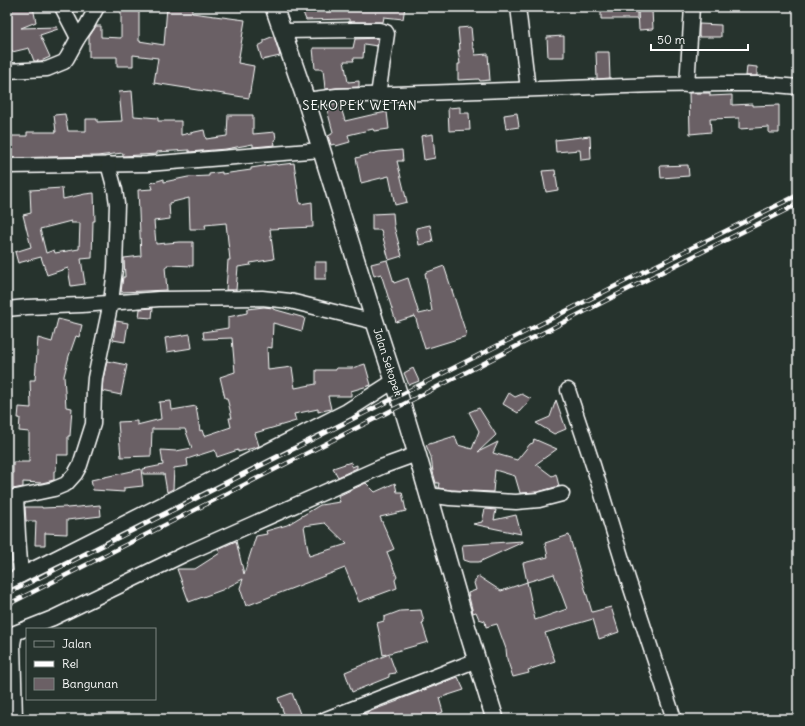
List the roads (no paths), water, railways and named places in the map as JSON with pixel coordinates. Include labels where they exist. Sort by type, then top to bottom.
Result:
[{"type":"street","points":[[62,7],[78,38]]},
{"type":"street","points":[[7,71],[47,69],[64,62],[97,7]]},
{"type":"street","name":"Jalan Sekopek","points":[[272,7],[283,31],[322,150],[417,454],[466,625],[495,719]]},
{"type":"street","points":[[518,7],[528,89]]},
{"type":"street","points":[[687,85],[692,7]]},
{"type":"street","points":[[283,31],[379,30],[386,32],[387,34],[378,95]]},
{"type":"street","points":[[306,100],[337,96],[528,89],[764,84],[798,86]]},
{"type":"street","points":[[7,166],[176,162],[322,150]]},
{"type":"street","points":[[21,575],[18,536],[12,497],[54,489],[66,484],[75,474],[80,465],[93,424],[95,378],[112,302],[115,268],[117,204],[108,164]]},
{"type":"street","points":[[7,309],[158,299],[262,298],[290,301],[375,322]]},
{"type":"street","points":[[7,582],[347,411],[394,381]]},
{"type":"street","points":[[568,390],[674,719]]},
{"type":"street","points":[[28,628],[53,618],[185,554],[381,467],[417,454]]},
{"type":"street","points":[[429,495],[450,498],[516,502],[539,500],[562,494]]},
{"type":"street","points":[[15,719],[11,689],[13,644],[11,635],[26,629]]},
{"type":"street","points":[[326,719],[477,660]]},
{"type":"railway","points":[[7,594],[798,195]]},
{"type":"railway","points":[[7,605],[798,204]]},
{"type":"district","name":"SEKOPEK WETAN","points":[[360,105]]}]
